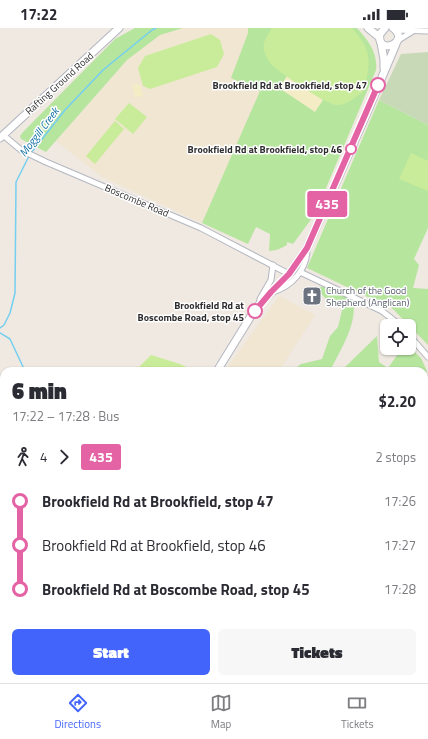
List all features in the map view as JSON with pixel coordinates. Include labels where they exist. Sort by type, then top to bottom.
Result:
[{"type":"main road","name":"Rafting Ground Road","points":[[1,136],[119,28]]},
{"type":"main road","points":[[368,28],[382,34],[387,46],[396,42]]},
{"type":"main road","points":[[220,367],[259,305],[289,274],[307,248],[366,115],[396,42],[398,35],[394,29]]},
{"type":"main road","points":[[382,34],[384,60],[383,72]]},
{"type":"street","points":[[394,29],[428,31]]},
{"type":"street","points":[[396,42],[413,31]]},
{"type":"street","name":"Boscombe Road","points":[[1,136],[37,158],[200,228],[289,274]]},
{"type":"street","points":[[271,292],[281,290],[300,272],[307,255],[307,248]]},
{"type":"street","points":[[259,305],[260,298],[271,280],[273,265]]},
{"type":"street","points":[[300,272],[382,311],[392,319]]},
{"type":"street","points":[[416,343],[428,357]]},
{"type":"shaded area","points":[[183,28],[248,28],[261,91],[202,223],[102,177],[56,141],[127,60],[160,35]]},
{"type":"shaded area","points":[[279,296],[315,315],[282,367],[228,367]]},
{"type":"green space","points":[[135,28],[183,28],[160,35],[127,60],[46,152],[21,139],[20,136],[23,132],[115,39]]},
{"type":"green space","points":[[248,28],[357,28],[365,37],[374,52],[376,64],[376,70],[315,214],[293,244],[287,242],[287,245],[271,251],[269,251],[270,234],[256,227],[248,244],[202,223],[260,91],[231,78],[248,33]]},
{"type":"green space","points":[[272,28],[352,28],[363,42],[368,55],[368,74],[363,92],[347,103],[336,105],[313,94],[292,80],[275,68],[265,54],[264,44]]},
{"type":"green space","points":[[211,34],[220,40],[224,54],[217,67],[150,89],[143,86],[138,68],[145,56]]},
{"type":"green space","points":[[428,52],[428,125],[379,100],[401,54]]},
{"type":"green space","points":[[379,100],[428,125],[428,228],[414,259],[419,265],[413,288],[428,289],[428,345],[416,333],[416,319],[403,319],[393,309],[307,268]]},
{"type":"green space","points":[[129,103],[147,117],[133,134],[115,119]]},
{"type":"green space","points":[[115,121],[124,129],[95,164],[86,156]]},
{"type":"green space","points":[[411,153],[428,161],[428,191],[399,179]]},
{"type":"green space","points":[[323,286],[353,300],[354,309],[351,327],[332,367],[297,367],[301,364],[322,359],[330,336],[338,327],[344,302],[327,300],[317,289]]},
{"type":"green space","points":[[377,336],[379,362],[386,367],[345,367]]},
{"type":"green space","points":[[416,353],[421,358],[425,367],[389,367],[397,355],[416,355]]},
{"type":"green space","points":[[151,355],[186,367],[139,367]]},
{"type":"sand","points":[[287,76],[323,100],[315,112],[279,88]]},
{"type":"sand","points":[[139,84],[143,96],[135,97],[132,85]]},
{"type":"waterway","name":"Moggill Creek","points":[[31,153],[65,110],[103,70],[156,28]]},
{"type":"waterway","name":"Moggill Creek","points":[[0,328],[4,325],[10,313],[15,293],[16,182],[29,156]]},
{"type":"waterway","points":[[0,333],[10,339],[23,367]]},
{"type":"bus line","name":"435","points":[[255,311],[289,274],[307,248],[378,85]]},
{"type":"place","name":"Brookfield Rd at Brookfield, stop 47","points":[[378,85]]},
{"type":"place","name":"Brookfield Rd at Brookfield, stop 46","points":[[351,149]]},
{"type":"place","name":"Church of the Good Shepherd (Anglican)","points":[[312,296]]},
{"type":"place","name":"Brookfield Rd at Boscombe Road, stop 45","points":[[255,311]]}]
